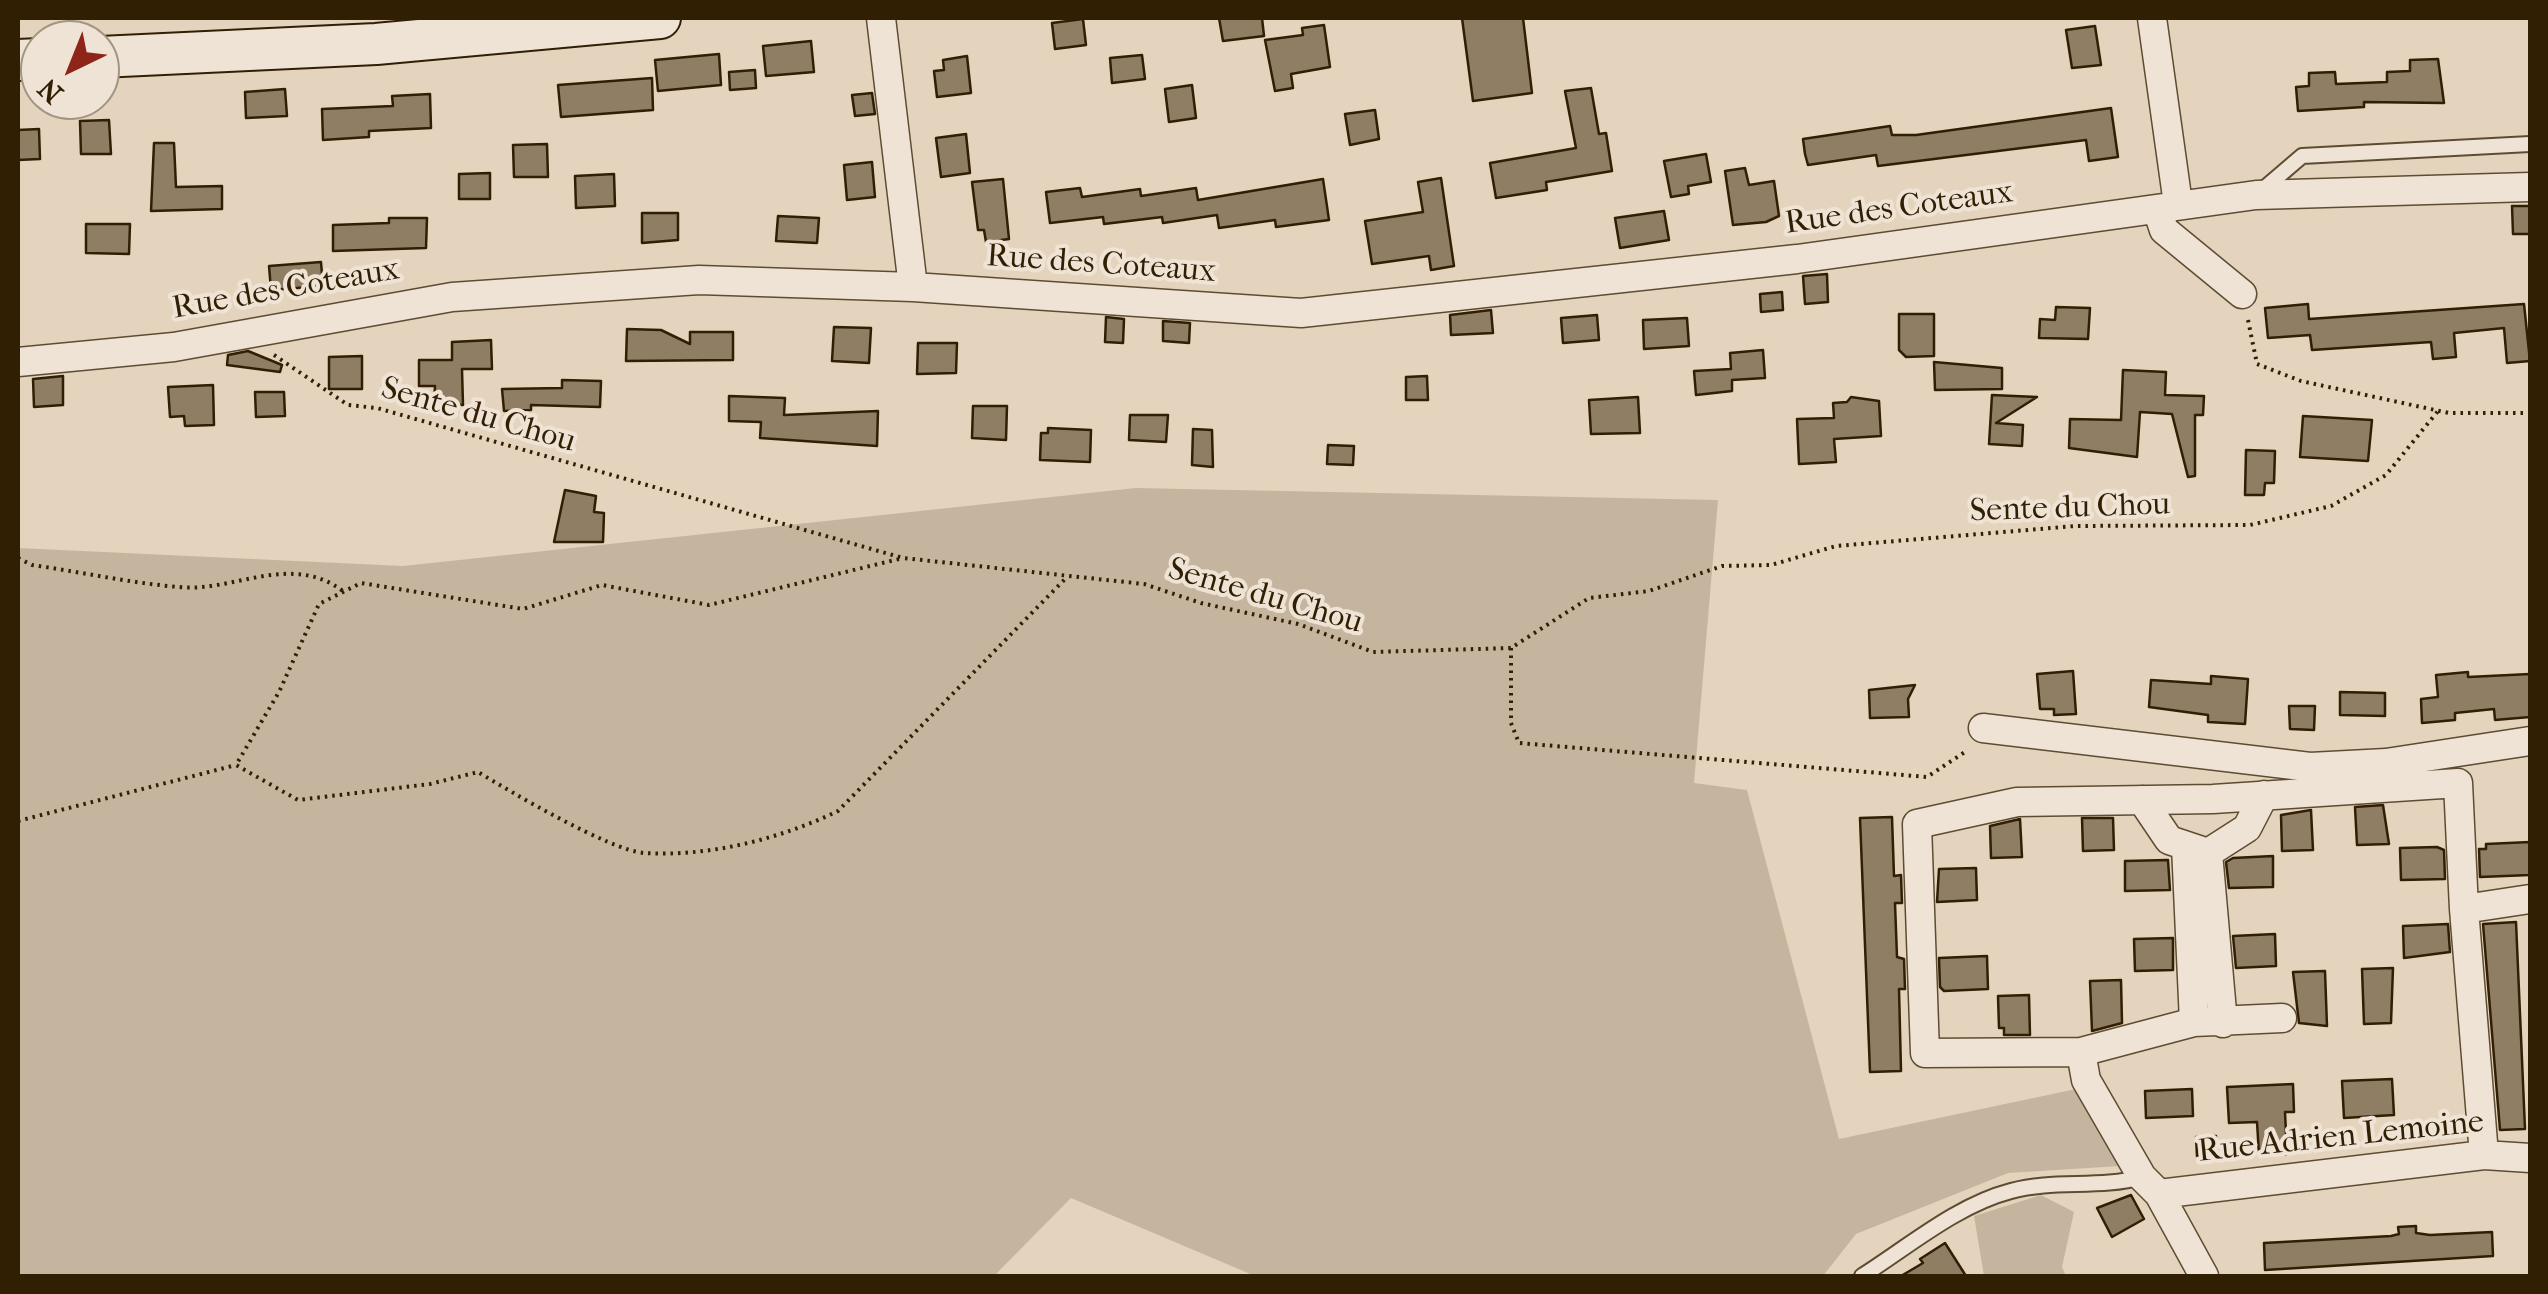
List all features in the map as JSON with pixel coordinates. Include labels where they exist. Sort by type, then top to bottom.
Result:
[{"type":"main road","points":[[120,56],[376,44],[660,18]]},
{"type":"street","points":[[881,18],[913,287]]},
{"type":"street","points":[[2152,18],[2167,206],[2164,230],[2242,294]]},
{"type":"street","name":"Rue des Coteaux","points":[[18,362],[174,347],[240,332],[452,297],[700,280],[913,287],[1301,313],[1797,259],[2256,196],[2530,187]]},
{"type":"street","points":[[1983,728],[2310,767],[2386,763],[2530,741]]},
{"type":"street","points":[[2282,1018],[2208,1023],[2081,1052],[1925,1053],[1916,824],[2018,802],[2264,796],[2458,783],[2484,1155]]},
{"type":"street","points":[[2142,800],[2168,840],[2197,849],[2247,828],[2264,796]]},
{"type":"street","points":[[2197,849],[2208,1023]]},
{"type":"street","points":[[2464,909],[2530,900]]},
{"type":"street","points":[[2081,1052],[2086,1080],[2204,1276]]},
{"type":"street","name":"Rue Adrien Lemoine","points":[[2151,1185],[2484,1155],[2530,1158]]},
{"type":"lane","points":[[2256,196],[2302,156],[2530,144]]},
{"type":"lane","points":[[1862,1276],[1984,1199],[2050,1184],[2151,1185]]},
{"type":"path","points":[[2242,294],[2257,364],[2301,381],[2438,410],[2530,413]]},
{"type":"path","name":"Sente du Chou","points":[[240,332],[348,404],[377,408],[903,558],[1144,584],[1201,604],[1298,624],[1373,652],[1510,648],[1589,598],[1649,591],[1722,566],[1771,565],[1836,546],[2075,526],[2250,525],[2331,506],[2386,475],[2438,410]]},
{"type":"path","points":[[18,558],[32,565],[184,588],[254,575],[326,578],[344,592]]},
{"type":"path","points":[[236,766],[279,692],[319,604],[360,584],[524,609],[602,586],[709,606],[903,558]]},
{"type":"path","points":[[18,821],[236,766],[298,800],[430,784],[478,772],[536,808],[640,853],[744,843],[796,831],[838,811],[1068,576]]},
{"type":"path","points":[[1510,648],[1510,723],[1519,743],[1928,777],[1962,758],[1983,728]]},
{"type":"shaded area","points":[[1136,488],[1718,500],[1694,783],[1747,790],[1839,1139],[2081,1088],[2120,1166],[2008,1173],[1856,1234],[1823,1276],[1255,1276],[1071,1198],[994,1276],[18,1276],[18,548],[403,566]]},
{"type":"shaded area","points":[[2041,1195],[2074,1212],[2062,1267],[2066,1276],[1984,1276],[1974,1216]]},
{"type":"building","points":[[1219,18],[1262,18],[1264,36],[1223,41]]},
{"type":"building","points":[[1462,18],[1523,18],[1532,93],[1473,101]]},
{"type":"building","points":[[1083,19],[1086,45],[1055,49],[1052,23]]},
{"type":"building","points":[[1324,25],[1330,67],[1291,74],[1293,88],[1275,91],[1265,40],[1303,35],[1302,28]]},
{"type":"building","points":[[2095,26],[2101,65],[2072,68],[2066,30]]},
{"type":"building","points":[[811,41],[814,72],[766,76],[763,46]]},
{"type":"building","points":[[719,54],[721,85],[658,91],[655,60]]},
{"type":"building","points":[[1142,55],[1145,79],[1112,83],[1110,58]]},
{"type":"building","points":[[967,56],[971,93],[937,97],[934,71],[944,70],[943,60]]},
{"type":"building","points":[[2438,59],[2444,103],[2364,102],[2364,107],[2298,111],[2296,87],[2309,86],[2309,73],[2335,72],[2336,84],[2387,82],[2387,72],[2410,71],[2410,60]]},
{"type":"building","points":[[755,70],[756,88],[730,90],[729,72]]},
{"type":"building","points":[[652,78],[653,110],[561,117],[558,85]]},
{"type":"building","points":[[1192,85],[1196,118],[1169,122],[1165,89]]},
{"type":"building","points":[[1591,88],[1599,134],[1606,133],[1612,171],[1546,182],[1547,190],[1496,198],[1490,163],[1576,148],[1565,91]]},
{"type":"building","points":[[285,89],[287,116],[246,118],[245,92]]},
{"type":"building","points":[[872,93],[875,114],[855,116],[852,95]]},
{"type":"building","points":[[430,94],[431,128],[369,131],[369,137],[323,140],[322,109],[393,106],[392,96]]},
{"type":"building","points":[[2111,108],[2118,157],[2089,161],[2086,140],[1878,166],[1876,155],[1808,165],[1803,139],[1890,126],[1892,135],[1916,135]]},
{"type":"building","points":[[1375,110],[1379,139],[1350,145],[1345,114]]},
{"type":"building","points":[[109,120],[111,154],[81,154],[80,121]]},
{"type":"building","points":[[39,129],[40,159],[18,160],[18,130]]},
{"type":"building","points":[[966,134],[970,173],[941,177],[936,138]]},
{"type":"building","points":[[154,143],[174,143],[176,187],[222,186],[222,209],[151,211]]},
{"type":"building","points":[[547,144],[548,177],[514,177],[513,145]]},
{"type":"building","points":[[1706,154],[1711,182],[1688,186],[1689,194],[1671,197],[1664,161]]},
{"type":"building","points":[[872,162],[875,197],[847,200],[844,165]]},
{"type":"building","points":[[1745,168],[1749,185],[1774,181],[1779,216],[1766,222],[1733,225],[1725,171]]},
{"type":"building","points":[[490,173],[490,199],[459,199],[459,174]]},
{"type":"building","points":[[614,174],[615,206],[576,208],[575,176]]},
{"type":"building","points":[[1441,178],[1454,266],[1431,270],[1429,256],[1372,264],[1365,221],[1423,212],[1418,182]]},
{"type":"building","points":[[1003,179],[1009,239],[986,242],[984,230],[978,230],[972,182]]},
{"type":"building","points":[[1323,179],[1329,220],[1276,227],[1275,220],[1219,228],[1217,215],[1163,223],[1162,217],[1104,224],[1103,217],[1050,223],[1046,192],[1080,188],[1082,197],[1140,189],[1141,196],[1196,188],[1198,200]]},
{"type":"building","points":[[2512,206],[2530,206],[2530,234],[2513,234]]},
{"type":"building","points":[[1664,211],[1669,240],[1620,248],[1615,218]]},
{"type":"building","points":[[642,213],[678,213],[678,240],[642,243]]},
{"type":"building","points":[[778,216],[819,218],[817,243],[776,241]]},
{"type":"building","points":[[389,218],[427,218],[426,248],[333,251],[333,225],[389,223]]},
{"type":"building","points":[[86,224],[130,224],[129,254],[86,253]]},
{"type":"building","points":[[321,262],[323,286],[271,290],[269,266]]},
{"type":"building","points":[[1827,274],[1828,302],[1805,304],[1803,276]]},
{"type":"building","points":[[1782,292],[1783,310],[1761,312],[1760,294]]},
{"type":"building","points":[[2308,304],[2309,319],[2524,304],[2530,361],[2507,363],[2504,328],[2454,333],[2456,357],[2433,359],[2431,342],[2312,350],[2310,335],[2268,338],[2265,308]]},
{"type":"building","points":[[2056,307],[2090,308],[2088,339],[2039,338],[2040,319],[2055,320]]},
{"type":"building","points":[[1491,310],[1493,333],[1451,335],[1450,315]]},
{"type":"building","points":[[1899,314],[1934,314],[1934,356],[1906,357],[1899,350]]},
{"type":"building","points":[[1597,315],[1599,340],[1563,343],[1561,318]]},
{"type":"building","points":[[1106,317],[1124,319],[1123,343],[1105,342]]},
{"type":"building","points":[[1687,318],[1689,346],[1644,349],[1643,320]]},
{"type":"building","points":[[1163,321],[1190,323],[1189,343],[1163,341]]},
{"type":"building","points":[[834,327],[871,328],[869,363],[832,361]]},
{"type":"building","points":[[627,329],[661,330],[690,344],[690,332],[733,332],[733,360],[626,361]]},
{"type":"building","points":[[491,340],[492,369],[462,369],[463,405],[434,403],[435,386],[419,386],[419,360],[452,360],[452,342]]},
{"type":"building","points":[[918,343],[957,343],[956,373],[917,374]]},
{"type":"building","points":[[1763,350],[1765,378],[1732,380],[1732,391],[1696,395],[1694,371],[1731,369],[1730,353]]},
{"type":"building","points":[[248,351],[282,365],[280,372],[227,365],[228,355]]},
{"type":"building","points":[[362,356],[362,389],[329,389],[329,357]]},
{"type":"building","points":[[1934,362],[2002,368],[2002,389],[1935,390]]},
{"type":"building","points":[[2123,370],[2166,372],[2165,395],[2204,396],[2203,415],[2195,415],[2195,476],[2188,477],[2172,414],[2140,412],[2137,457],[2069,448],[2070,419],[2121,420]]},
{"type":"building","points":[[63,376],[63,405],[34,407],[33,379]]},
{"type":"building","points":[[1427,376],[1428,400],[1406,400],[1406,377]]},
{"type":"building","points":[[562,380],[601,381],[600,407],[531,405],[531,410],[504,411],[502,389],[562,388]]},
{"type":"building","points":[[213,385],[214,425],[185,426],[184,416],[170,417],[168,387]]},
{"type":"building","points":[[255,392],[284,392],[285,416],[256,417]]},
{"type":"building","points":[[1992,395],[2037,397],[1996,423],[2023,425],[2022,446],[1989,444]]},
{"type":"building","points":[[729,396],[785,398],[784,415],[878,411],[877,446],[760,438],[761,422],[729,421]]},
{"type":"building","points":[[1638,397],[1640,433],[1591,434],[1589,400]]},
{"type":"building","points":[[1851,397],[1879,401],[1881,436],[1834,439],[1836,462],[1799,464],[1797,419],[1834,418],[1833,403],[1847,402]]},
{"type":"building","points":[[973,406],[1007,406],[1006,440],[972,438]]},
{"type":"building","points":[[1130,415],[1168,415],[1166,442],[1129,440]]},
{"type":"building","points":[[2303,416],[2372,420],[2368,461],[2300,457]]},
{"type":"building","points":[[1048,428],[1091,430],[1090,462],[1040,460],[1041,433],[1048,433]]},
{"type":"building","points":[[1193,429],[1212,430],[1213,467],[1192,465]]},
{"type":"building","points":[[1328,445],[1354,446],[1353,465],[1327,464]]},
{"type":"building","points":[[2246,450],[2275,451],[2274,483],[2265,483],[2264,495],[2245,495]]},
{"type":"building","points":[[565,490],[596,496],[594,512],[604,513],[603,542],[554,542]]},
{"type":"building","points":[[2073,671],[2076,714],[2054,715],[2054,709],[2040,709],[2037,674]]},
{"type":"building","points":[[2468,672],[2468,677],[2530,674],[2530,717],[2495,720],[2494,709],[2455,713],[2455,720],[2422,723],[2421,699],[2438,697],[2436,675]]},
{"type":"building","points":[[2211,676],[2248,679],[2245,724],[2208,722],[2208,715],[2149,707],[2151,680],[2211,684]]},
{"type":"building","points":[[1915,685],[1908,699],[1909,717],[1870,718],[1869,690]]},
{"type":"building","points":[[2340,692],[2385,693],[2385,716],[2340,715]]},
{"type":"building","points":[[2289,706],[2315,706],[2314,730],[2290,729]]},
{"type":"building","points":[[2383,805],[2389,844],[2357,845],[2355,807]]},
{"type":"building","points":[[2311,810],[2313,850],[2282,851],[2281,815]]},
{"type":"building","points":[[1892,817],[1894,876],[1901,875],[1902,903],[1895,903],[1897,957],[1904,959],[1905,989],[1899,989],[1901,1071],[1870,1072],[1860,818]]},
{"type":"building","points":[[2082,818],[2113,818],[2114,850],[2083,851]]},
{"type":"building","points":[[2020,819],[2022,857],[1991,858],[1990,826]]},
{"type":"building","points":[[2530,842],[2530,875],[2480,877],[2479,849],[2486,849],[2486,844]]},
{"type":"building","points":[[2400,848],[2444,850],[2445,879],[2401,880]]},
{"type":"building","points":[[2273,856],[2273,887],[2229,888],[2226,862],[2233,858]]},
{"type":"building","points":[[2168,860],[2170,890],[2125,891],[2125,861]]},
{"type":"building","points":[[1976,868],[1977,900],[1937,902],[1939,869]]},
{"type":"building","points":[[2516,922],[2525,1129],[2500,1130],[2483,924]]},
{"type":"building","points":[[2448,924],[2450,952],[2404,958],[2403,926]]},
{"type":"building","points":[[2275,934],[2276,966],[2236,968],[2233,936]]},
{"type":"building","points":[[2173,938],[2173,970],[2135,971],[2134,939]]},
{"type":"building","points":[[1987,956],[1988,989],[1944,991],[1940,987],[1939,958]]},
{"type":"building","points":[[2393,968],[2391,1023],[2364,1024],[2362,969]]},
{"type":"building","points":[[2325,971],[2327,1026],[2299,1023],[2293,972]]},
{"type":"building","points":[[2121,980],[2122,1023],[2092,1031],[2090,981]]},
{"type":"building","points":[[2029,995],[2030,1035],[2004,1035],[2004,1028],[1999,1028],[1998,996]]},
{"type":"building","points":[[2392,1079],[2394,1115],[2344,1118],[2342,1081]]},
{"type":"building","points":[[2293,1084],[2294,1112],[2285,1112],[2287,1154],[2259,1155],[2257,1122],[2229,1123],[2227,1087]]},
{"type":"building","points":[[2192,1089],[2193,1116],[2146,1118],[2145,1091]]},
{"type":"building","points":[[2216,1136],[2216,1156],[2197,1156],[2196,1137]]},
{"type":"building","points":[[2131,1195],[2144,1219],[2112,1237],[2097,1208]]},
{"type":"building","points":[[2416,1226],[2416,1233],[2430,1235],[2492,1232],[2493,1256],[2265,1270],[2264,1243],[2391,1236],[2399,1234],[2398,1227]]},
{"type":"building","points":[[1945,1243],[1966,1276],[1901,1276],[1923,1263],[1920,1259]]}]
